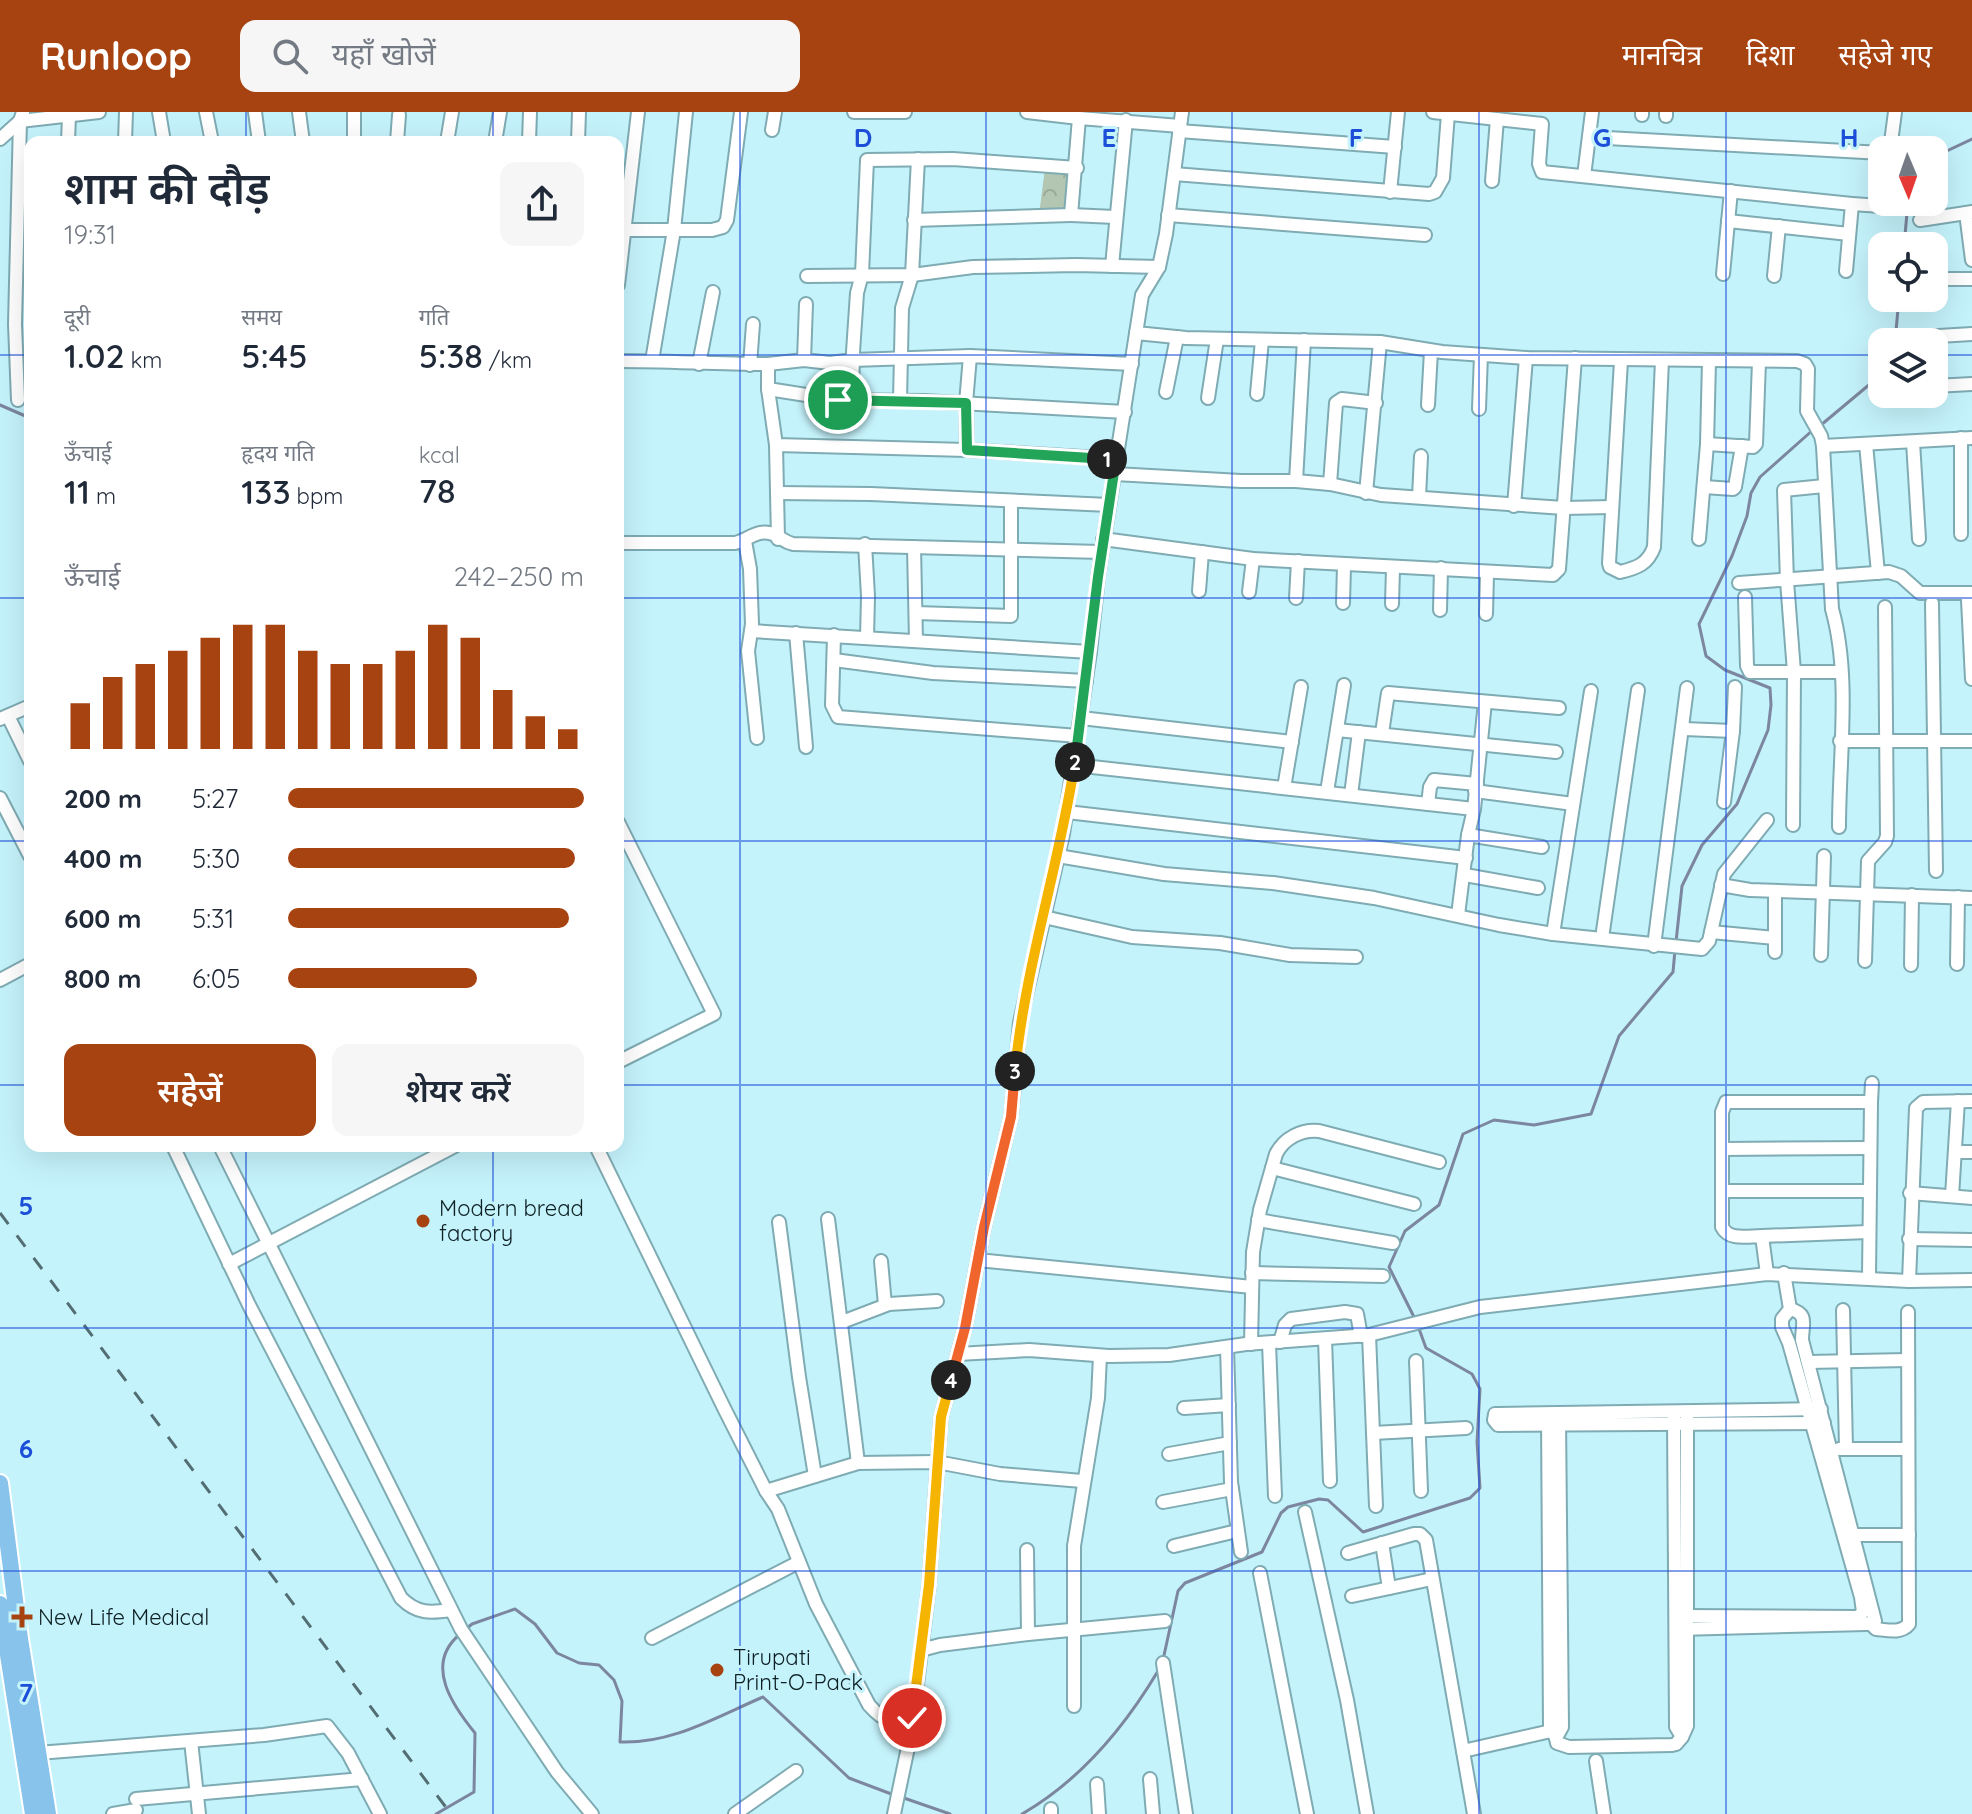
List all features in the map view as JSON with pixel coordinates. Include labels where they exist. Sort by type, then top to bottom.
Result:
[{"type":"main road","points":[[0,1483],[10,1553],[7,1591],[48,1814]]},
{"type":"main road","points":[[0,1604],[33,1814]]},
{"type":"street","points":[[0,139],[22,117],[99,112]]},
{"type":"street","points":[[125,136],[126,112]]},
{"type":"street","points":[[159,112],[163,136]]},
{"type":"street","points":[[206,112],[211,136]]},
{"type":"street","points":[[255,112],[258,136]]},
{"type":"street","points":[[299,112],[302,136]]},
{"type":"street","points":[[354,112],[354,136]]},
{"type":"street","points":[[448,136],[452,112]]},
{"type":"street","points":[[496,136],[500,112]]},
{"type":"street","points":[[529,136],[530,112]]},
{"type":"street","points":[[578,136],[579,112]]},
{"type":"street","points":[[624,209],[638,112]]},
{"type":"street","points":[[652,361],[674,230],[686,112]]},
{"type":"street","points":[[624,230],[712,230],[720,229],[725,224],[741,112]]},
{"type":"street","points":[[772,130],[775,112]]},
{"type":"street","points":[[854,112],[905,112]]},
{"type":"street","points":[[1027,112],[1180,123],[1395,147]]},
{"type":"street","points":[[1390,192],[1398,112]]},
{"type":"street","points":[[1433,112],[1497,119],[1543,118],[1539,164],[1542,172],[1868,205]]},
{"type":"street","points":[[1584,176],[1592,112]]},
{"type":"street","points":[[1892,136],[1895,112]]},
{"type":"street","points":[[69,136],[74,113]]},
{"type":"street","points":[[1174,174],[1422,195],[1435,192],[1440,187],[1448,114]]},
{"type":"street","points":[[397,136],[399,115]]},
{"type":"street","points":[[18,400],[15,324],[22,117]]},
{"type":"street","points":[[1071,215],[1079,118]]},
{"type":"street","points":[[1492,181],[1497,119]]},
{"type":"street","points":[[1112,266],[1126,120]]},
{"type":"street","points":[[894,1812],[912,1718],[929,1585],[941,1417],[1011,1117],[1020,1022],[1067,812],[1102,545],[1142,295],[1159,267],[1180,123]]},
{"type":"street","points":[[1589,137],[1868,152]]},
{"type":"street","points":[[900,400],[902,308],[912,275],[918,159]]},
{"type":"street","points":[[852,399],[867,160],[953,159],[1077,168]]},
{"type":"street","points":[[1723,274],[1731,191]]},
{"type":"street","points":[[1846,271],[1852,204]]},
{"type":"street","points":[[1920,220],[1969,212],[1972,260]]},
{"type":"street","points":[[914,220],[1071,215],[1115,217]]},
{"type":"street","points":[[1168,215],[1425,235]]},
{"type":"street","points":[[1728,221],[1849,234]]},
{"type":"street","points":[[1774,276],[1779,226]]},
{"type":"street","points":[[807,276],[912,275],[973,267],[1159,267]]},
{"type":"street","points":[[1948,279],[1972,279]]},
{"type":"street","points":[[699,364],[713,292]]},
{"type":"street","points":[[804,360],[806,304]]},
{"type":"street","points":[[750,365],[753,324]]},
{"type":"street","points":[[1136,333],[1217,339],[1380,342],[1431,351],[1526,358],[1797,361],[1805,364],[1808,369],[1809,416],[1822,441],[1830,578],[1841,672],[1839,827]]},
{"type":"street","points":[[1948,335],[1972,334]]},
{"type":"street","points":[[1166,392],[1177,337]]},
{"type":"street","points":[[1208,398],[1217,339]]},
{"type":"street","points":[[1257,394],[1262,340]]},
{"type":"street","points":[[1296,481],[1304,340]]},
{"type":"street","points":[[1366,493],[1380,342]]},
{"type":"street","points":[[1428,405],[1431,351]]},
{"type":"street","points":[[1479,409],[1481,355]]},
{"type":"street","points":[[624,361],[674,360],[750,365],[804,360],[830,363],[970,356],[1132,364]]},
{"type":"street","points":[[967,450],[966,403],[970,356]]},
{"type":"street","points":[[1514,506],[1526,358]]},
{"type":"street","points":[[624,543],[726,543],[745,541],[759,533],[772,534],[793,544],[1012,549],[1102,545],[1344,566],[1441,568],[1548,576],[1558,573],[1575,358]]},
{"type":"street","points":[[1621,361],[1609,563],[1610,567],[1620,572],[1641,566],[1654,547],[1662,360]]},
{"type":"street","points":[[1699,539],[1707,444],[1709,361]]},
{"type":"street","points":[[1707,444],[1753,447],[1757,441],[1759,361]]},
{"type":"street","points":[[768,364],[768,389],[776,445],[778,539]]},
{"type":"street","points":[[1948,385],[1972,384]]},
{"type":"street","points":[[768,389],[838,400],[900,400],[1125,412]]},
{"type":"street","points":[[1330,484],[1336,403],[1342,399],[1376,403]]},
{"type":"street","points":[[1822,441],[1866,444],[1967,438],[1960,510],[1966,535]]},
{"type":"street","points":[[1913,442],[1919,539]]},
{"type":"street","points":[[1866,444],[1878,573]]},
{"type":"street","points":[[776,445],[967,450],[1116,459]]},
{"type":"street","points":[[1704,487],[1735,487],[1742,446]]},
{"type":"street","points":[[1419,497],[1421,456]]},
{"type":"street","points":[[1115,474],[1296,481],[1330,484],[1366,493],[1514,506],[1612,507]]},
{"type":"street","points":[[1793,825],[1794,672],[1784,490],[1824,486]]},
{"type":"street","points":[[777,493],[1109,505]]},
{"type":"street","points":[[916,613],[1011,616],[1011,501]]},
{"type":"street","points":[[745,541],[750,569],[751,631],[748,651],[757,738]]},
{"type":"street","points":[[865,544],[867,638]]},
{"type":"street","points":[[914,547],[916,641]]},
{"type":"street","points":[[1199,591],[1202,552]]},
{"type":"street","points":[[1249,592],[1253,559]]},
{"type":"street","points":[[1296,598],[1298,561]]},
{"type":"street","points":[[1343,603],[1344,566]]},
{"type":"street","points":[[1392,604],[1393,568]]},
{"type":"street","points":[[1440,610],[1441,568]]},
{"type":"street","points":[[1486,614],[1487,573]]},
{"type":"street","points":[[1739,583],[1895,573],[1920,593],[1970,597],[1972,679]]},
{"type":"street","points":[[1745,597],[1748,670],[1758,673],[1841,672]]},
{"type":"street","points":[[1932,603],[1936,871]]},
{"type":"street","points":[[1865,961],[1868,861],[1887,836],[1885,607]]},
{"type":"street","points":[[751,631],[1090,652]]},
{"type":"street","points":[[796,633],[806,747]]},
{"type":"street","points":[[834,635],[832,705],[840,717],[1078,736]]},
{"type":"street","points":[[834,660],[933,673],[1086,681]]},
{"type":"street","points":[[1327,792],[1344,685]]},
{"type":"street","points":[[1284,788],[1301,687]]},
{"type":"street","points":[[1724,802],[1735,687]]},
{"type":"street","points":[[1660,946],[1687,688]]},
{"type":"street","points":[[1602,938],[1638,690]]},
{"type":"street","points":[[1553,934],[1591,691]]},
{"type":"street","points":[[1382,733],[1388,693],[1559,708]]},
{"type":"street","points":[[1458,915],[1474,809],[1485,702]]},
{"type":"street","points":[[24,709],[4,718],[24,751]]},
{"type":"street","points":[[1081,718],[1292,742]]},
{"type":"street","points":[[1684,729],[1733,731]]},
{"type":"street","points":[[1337,730],[1556,752]]},
{"type":"street","points":[[1351,795],[1359,732]]},
{"type":"street","points":[[1840,741],[1972,741]]},
{"type":"street","points":[[1074,765],[1474,809]]},
{"type":"street","points":[[1428,804],[1434,780],[1573,804]]},
{"type":"street","points":[[0,798],[24,844]]},
{"type":"street","points":[[1067,812],[1466,858]]},
{"type":"street","points":[[1058,856],[1164,874],[1273,883],[1374,898],[1553,934],[1696,949],[1707,946],[1721,885],[1731,863],[1767,820]]},
{"type":"street","points":[[624,834],[714,1014],[624,1059]]},
{"type":"street","points":[[1468,835],[1542,847]]},
{"type":"street","points":[[1821,955],[1824,856]]},
{"type":"street","points":[[1465,875],[1538,888]]},
{"type":"street","points":[[1721,885],[1750,890],[1972,898]]},
{"type":"street","points":[[1775,891],[1775,952]]},
{"type":"street","points":[[1911,965],[1912,895]]},
{"type":"street","points":[[1957,964],[1958,897]]},
{"type":"street","points":[[1044,917],[1132,937],[1220,943],[1290,955],[1356,957]]},
{"type":"street","points":[[1711,932],[1775,938]]},
{"type":"street","points":[[0,980],[24,967]]},
{"type":"street","points":[[1869,1277],[1872,1083]]},
{"type":"street","points":[[1952,1196],[1958,1101]]},
{"type":"street","points":[[1909,1281],[1910,1193],[1916,1108],[1923,1102],[1972,1101]]},
{"type":"street","points":[[1868,1232],[1730,1236],[1722,1227],[1722,1149],[1723,1106],[1726,1102],[1871,1102]]},
{"type":"street","points":[[1251,1344],[1252,1273],[1258,1220],[1272,1168],[1283,1143],[1311,1130],[1439,1162]]},
{"type":"street","points":[[1722,1149],[1870,1148]]},
{"type":"street","points":[[176,1152],[229,1264],[401,1598],[412,1609],[430,1613],[451,1610]]},
{"type":"street","points":[[223,1152],[461,1629],[557,1772],[592,1814]]},
{"type":"street","points":[[229,1264],[444,1152]]},
{"type":"street","points":[[599,1152],[766,1491],[778,1509],[816,1604],[869,1705],[880,1717],[891,1721],[912,1718]]},
{"type":"street","points":[[1955,1152],[1972,1152]]},
{"type":"street","points":[[1272,1168],[1414,1204]]},
{"type":"street","points":[[1722,1191],[1869,1191]]},
{"type":"street","points":[[1910,1193],[1972,1198]]},
{"type":"street","points":[[828,1219],[858,1463]]},
{"type":"street","points":[[1258,1220],[1393,1243]]},
{"type":"street","points":[[779,1222],[815,1476]]},
{"type":"street","points":[[1762,1236],[1767,1274]]},
{"type":"street","points":[[1909,1239],[1972,1240]]},
{"type":"street","points":[[978,1260],[1252,1287]]},
{"type":"street","points":[[881,1261],[885,1305]]},
{"type":"street","points":[[1252,1273],[1383,1276]]},
{"type":"street","points":[[1784,1273],[1790,1309],[1781,1323],[1815,1410],[1875,1614],[1875,1621],[1871,1624]]},
{"type":"street","points":[[958,1354],[1029,1350],[1100,1356],[1169,1355],[1251,1344],[1365,1335],[1480,1307],[1767,1274],[1909,1281],[1972,1280]]},
{"type":"street","points":[[842,1322],[885,1305],[911,1300],[937,1301]]},
{"type":"street","points":[[1790,1309],[1801,1313],[1804,1320],[1802,1340],[1815,1410]]},
{"type":"street","points":[[1843,1310],[1846,1449]]},
{"type":"street","points":[[1275,1496],[1274,1342],[1291,1319],[1345,1312],[1357,1314],[1365,1335],[1376,1506]]},
{"type":"street","points":[[1681,1623],[1871,1624],[1876,1629],[1891,1631],[1906,1628],[1909,1624],[1908,1312]]},
{"type":"street","points":[[1325,1339],[1330,1481]]},
{"type":"street","points":[[1227,1347],[1232,1489],[1241,1552]]},
{"type":"street","points":[[1074,1706],[1074,1546],[1082,1481],[1098,1398],[1100,1356]]},
{"type":"street","points":[[1808,1362],[1907,1360]]},
{"type":"street","points":[[1416,1361],[1421,1491]]},
{"type":"street","points":[[1184,1408],[1229,1405]]},
{"type":"street","points":[[1680,1419],[1815,1410]]},
{"type":"street","points":[[1463,1751],[1553,1735],[1562,1727],[1554,1419],[1819,1424]]},
{"type":"street","points":[[1553,1735],[1557,1743],[1569,1747],[1672,1745],[1682,1737],[1687,1726],[1681,1623],[1680,1419]]},
{"type":"street","points":[[1373,1433],[1466,1428]]},
{"type":"street","points":[[1169,1454],[1230,1443]]},
{"type":"street","points":[[1826,1450],[1908,1449]]},
{"type":"street","points":[[766,1491],[858,1463],[937,1462],[1000,1474],[1082,1481]]},
{"type":"street","points":[[1163,1502],[1232,1489]]},
{"type":"street","points":[[1305,1512],[1347,1700],[1367,1814]]},
{"type":"street","points":[[1174,1546],[1237,1531]]},
{"type":"street","points":[[1348,1553],[1414,1534],[1424,1536],[1474,1814]]},
{"type":"street","points":[[1849,1534],[1909,1535]]},
{"type":"street","points":[[1681,1623],[1858,1617],[1863,1607],[1849,1534]]},
{"type":"street","points":[[1382,1543],[1389,1588]]},
{"type":"street","points":[[1027,1550],[1028,1634]]},
{"type":"street","points":[[652,1638],[799,1562]]},
{"type":"street","points":[[1260,1573],[1307,1814]]},
{"type":"street","points":[[1352,1596],[1432,1579]]},
{"type":"street","points":[[921,1650],[1028,1634],[1165,1621]]},
{"type":"street","points":[[1163,1663],[1186,1814]]},
{"type":"street","points":[[38,1753],[264,1735],[327,1726],[348,1753],[380,1814]]},
{"type":"street","points":[[191,1741],[199,1814]]},
{"type":"street","points":[[1596,1761],[1604,1814]]},
{"type":"street","points":[[735,1814],[796,1771]]},
{"type":"street","points":[[113,1814],[136,1804],[196,1795],[362,1779]]},
{"type":"street","points":[[1150,1779],[1153,1814]]},
{"type":"street","points":[[1097,1784],[1099,1814]]},
{"type":"green space","points":[[1045,168],[1071,173],[1071,212],[1039,215]]},
{"type":"waterway","points":[[1948,150],[1972,139]]},
{"type":"waterway","points":[[1905,232],[1907,216]]},
{"type":"waterway","points":[[1896,328],[1898,312]]},
{"type":"waterway","points":[[1821,425],[1868,386]]},
{"type":"waterway","points":[[0,405],[24,415]]},
{"type":"waterway","points":[[1676,942],[1682,886],[1702,845],[1737,804],[1768,730],[1771,705],[1770,688],[1725,670],[1706,656],[1699,624],[1732,556],[1747,516],[1751,493],[1760,477],[1814,429]]},
{"type":"waterway","points":[[1415,1319],[1389,1267],[1405,1231],[1439,1205],[1463,1134],[1494,1120],[1534,1125],[1591,1114],[1619,1036],[1673,972],[1675,950]]},
{"type":"waterway","points":[[1163,1660],[1178,1591],[1185,1583],[1262,1552],[1281,1513],[1288,1507],[1319,1499],[1328,1500],[1363,1532],[1470,1498],[1480,1488],[1477,1442],[1480,1389],[1472,1374],[1426,1348],[1418,1326]]},
{"type":"waterway","points":[[465,1630],[472,1624],[515,1609],[535,1624],[557,1653],[579,1663],[599,1665],[614,1680],[622,1701],[620,1742],[658,1739],[676,1734],[763,1697],[849,1778],[894,1795]]},
{"type":"waterway","points":[[436,1814],[474,1792],[475,1733],[451,1698],[443,1672],[449,1647],[459,1635]]},
{"type":"waterway","points":[[1022,1814],[1082,1769],[1131,1713],[1158,1671]]},
{"type":"waterway","points":[[901,1797],[950,1814]]},
{"type":"railway","points":[[0,1213],[451,1814]]},
{"type":"place","name":"Modern bread factory","points":[[423,1221]]},
{"type":"place","name":"New Life Medical","points":[[22,1617]]},
{"type":"place","name":"Tirupati Print-O-Pack","points":[[717,1670]]},
{"type":"route","points":[[838,400],[966,403],[967,450],[1116,459],[1063,834],[1020,1022],[1011,1117],[984,1227],[965,1328],[941,1417],[929,1585],[912,1718]]}]
